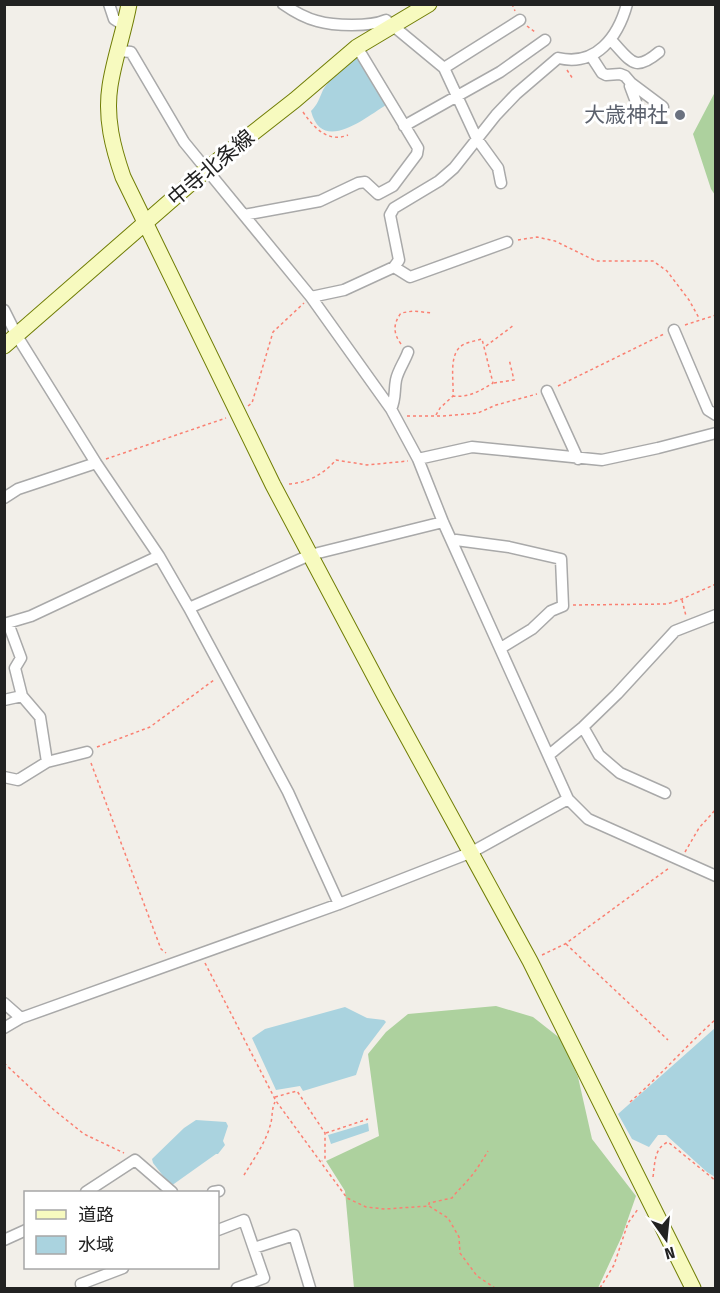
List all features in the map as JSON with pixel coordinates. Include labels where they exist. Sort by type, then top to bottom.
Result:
[{"type":"street","points":[[109,4],[114,19],[125,26]]},
{"type":"street","points":[[129,4],[110,87],[108,117],[112,147],[123,177],[273,485],[530,961],[693,1288]]},
{"type":"street","points":[[283,4],[316,21],[337,24],[378,24],[386,20],[444,68],[477,139],[498,168],[501,183]]},
{"type":"street","name":"中寺北条線","points":[[4,346],[207,169],[295,100],[357,47],[429,4]]},
{"type":"street","points":[[311,297],[344,290],[394,267],[399,260],[390,215],[394,208],[439,181],[454,168],[496,115],[516,94],[558,58],[567,60],[591,56],[607,45],[621,21],[627,4]]},
{"type":"street","points":[[444,68],[520,20]]},
{"type":"street","points":[[405,126],[500,72],[545,40]]},
{"type":"street","points":[[611,40],[629,59],[638,64],[646,63],[659,51]]},
{"type":"street","points":[[244,215],[320,201],[358,183],[365,182],[378,194],[393,186],[417,154],[418,148],[357,47]]},
{"type":"street","points":[[119,51],[131,52],[183,142],[311,297],[391,409],[417,459],[568,799],[588,819],[716,876]]},
{"type":"street","points":[[591,56],[602,73],[620,74],[663,107]]},
{"type":"street","points":[[631,83],[636,102]]},
{"type":"street","points":[[393,186],[407,200]]},
{"type":"street","points":[[394,267],[410,276],[507,242]]},
{"type":"street","points":[[4,310],[17,336],[96,463],[159,556],[189,608],[288,792],[339,904]]},
{"type":"street","points":[[674,330],[708,410],[716,415]]},
{"type":"street","points":[[391,409],[395,402],[396,378],[404,365],[408,352]]},
{"type":"street","points":[[547,391],[578,459]]},
{"type":"street","points":[[417,459],[472,447],[602,460],[716,433]]},
{"type":"street","points":[[4,498],[18,489],[96,463]]},
{"type":"street","points":[[189,608],[310,555],[444,522]]},
{"type":"street","points":[[452,542],[456,540],[509,547],[561,559],[563,606],[551,611],[532,629],[501,648]]},
{"type":"street","points":[[47,762],[40,717],[22,696],[15,668],[21,658],[6,623],[31,616],[159,556]]},
{"type":"street","points":[[549,755],[583,727],[617,694],[675,631],[716,615]]},
{"type":"street","points":[[4,700],[22,696]]},
{"type":"street","points":[[583,727],[599,754],[620,772],[665,793]]},
{"type":"street","points":[[4,777],[18,780],[47,762],[87,752]]},
{"type":"street","points":[[4,1028],[21,1018],[175,962],[201,955],[472,852],[568,799]]},
{"type":"street","points":[[4,1003],[21,1018]]},
{"type":"street","points":[[88,1191],[135,1160],[171,1191]]},
{"type":"street","points":[[219,1230],[244,1220],[269,1288]]},
{"type":"street","points":[[4,1240],[24,1231]]},
{"type":"street","points":[[254,1248],[294,1235],[310,1288]]},
{"type":"street","points":[[82,1288],[81,1284],[120,1269]]},
{"type":"street","points":[[237,1288],[264,1278]]},
{"type":"path","points":[[295,100],[307,118],[321,132],[332,138],[348,135]]},
{"type":"path","points":[[507,242],[537,237],[555,241],[596,261],[653,261],[667,272],[689,300],[699,319]]},
{"type":"path","points":[[96,463],[239,414],[252,403],[273,332],[311,297]]},
{"type":"path","points":[[408,352],[396,336],[394,326],[397,319],[401,313],[413,311],[432,313]]},
{"type":"path","points":[[396,420],[406,416],[478,413],[496,405],[547,391],[674,330],[699,319],[716,315]]},
{"type":"path","points":[[484,347],[514,325]]},
{"type":"path","points":[[436,416],[440,408],[453,396],[453,365],[459,348],[465,344],[482,339],[493,383]]},
{"type":"path","points":[[453,396],[478,393],[493,383],[514,380],[509,359]]},
{"type":"path","points":[[273,485],[299,484],[327,470],[336,460],[367,465],[392,464],[417,459]]},
{"type":"path","points":[[563,606],[667,604],[716,584]]},
{"type":"path","points":[[682,599],[689,626]]},
{"type":"path","points":[[175,962],[161,949],[87,752],[150,727],[224,673]]},
{"type":"path","points":[[530,961],[565,944],[665,870],[683,863],[686,848],[699,828],[716,809]]},
{"type":"path","points":[[565,944],[668,1040]]},
{"type":"path","points":[[201,955],[276,1101],[347,1198],[366,1207],[385,1209],[429,1206],[448,1218],[459,1237],[460,1253],[477,1276],[495,1288]]},
{"type":"path","points":[[630,1102],[716,1019]]},
{"type":"path","points":[[4,1063],[54,1110],[84,1134],[116,1148],[135,1160]]},
{"type":"path","points":[[274,1097],[297,1091],[325,1134],[325,1158],[321,1162]]},
{"type":"path","points":[[244,1174],[266,1137],[276,1101]]},
{"type":"path","points":[[325,1134],[368,1119]]},
{"type":"path","points":[[429,1206],[429,1203],[452,1198],[459,1187],[466,1183],[488,1151]]},
{"type":"green space","points":[[715,92],[716,195],[711,189],[693,134]]},
{"type":"green space","points":[[496,1006],[533,1017],[561,1039],[578,1077],[592,1139],[636,1196],[622,1236],[598,1288],[354,1288],[345,1191],[326,1161],[379,1136],[368,1054],[386,1032],[408,1014]]},
{"type":"water","points":[[360,56],[386,105],[345,129],[324,130],[317,124],[311,111],[330,81]]},
{"type":"water","points":[[345,1007],[367,1018],[386,1022],[364,1051],[356,1075],[303,1091],[300,1086],[276,1090],[252,1038],[265,1029]]},
{"type":"water","points":[[715,1028],[715,1177],[666,1135],[658,1135],[649,1147],[632,1139],[618,1114]]},
{"type":"water","points":[[196,1120],[226,1122],[228,1126],[223,1141],[225,1145],[218,1154],[171,1186],[152,1159],[184,1128]]},
{"type":"water","points":[[368,1123],[369,1131],[331,1144],[328,1135]]},
{"type":"place","name":"大歳神社","points":[[680,115]]}]
